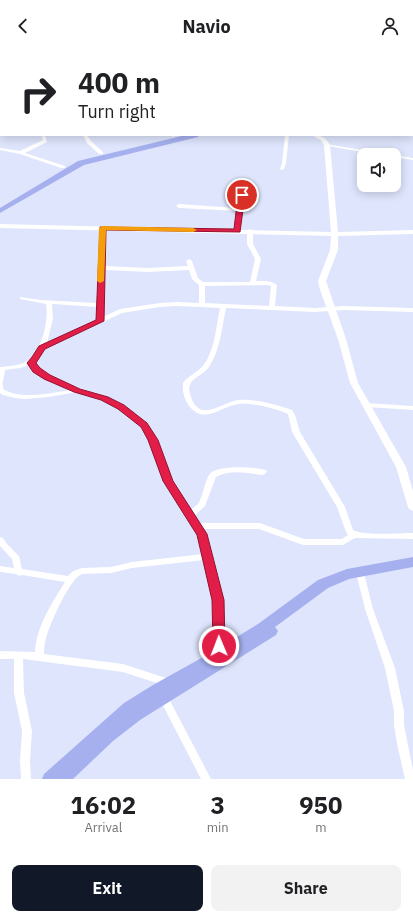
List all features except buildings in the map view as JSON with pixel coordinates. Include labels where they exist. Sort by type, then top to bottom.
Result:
[{"type":"main road","points":[[0,206],[63,167],[101,153],[174,136]]},
{"type":"main road","points":[[0,211],[81,163],[191,136]]},
{"type":"main road","points":[[50,779],[129,708],[164,689],[263,628],[323,584],[333,579],[370,569],[413,562]]},
{"type":"main road","points":[[62,779],[164,689],[223,662],[268,634],[328,589],[361,577],[413,568]]},
{"type":"street","points":[[21,153],[45,141],[43,136]]},
{"type":"street","points":[[86,136],[89,142],[101,153]]},
{"type":"street","points":[[282,169],[284,164],[287,136]]},
{"type":"street","points":[[319,136],[327,145],[335,234],[334,250],[322,281],[342,339],[350,373],[354,383],[401,467],[413,507]]},
{"type":"street","points":[[327,145],[357,150]]},
{"type":"street","points":[[0,149],[21,153],[63,167]]},
{"type":"street","points":[[401,157],[413,159]]},
{"type":"street","points":[[237,231],[242,195]]},
{"type":"street","points":[[179,206],[240,210]]},
{"type":"street","points":[[0,226],[335,234],[413,232]]},
{"type":"street","points":[[100,321],[102,228]]},
{"type":"street","points":[[250,231],[250,244],[258,259],[253,283]]},
{"type":"street","points":[[188,261],[195,279],[202,284],[269,283],[274,285],[272,308]]},
{"type":"street","points":[[101,268],[148,270],[191,268]]},
{"type":"street","points":[[202,284],[202,305]]},
{"type":"street","points":[[22,298],[35,301],[100,305]]},
{"type":"street","points":[[49,302],[51,310],[49,324],[42,347],[36,359],[26,365],[1,369],[0,390],[7,395],[31,397],[60,394],[77,390]]},
{"type":"street","points":[[42,347],[126,309],[176,304],[316,310],[413,310]]},
{"type":"street","points":[[223,306],[214,349],[210,359],[205,367],[186,383],[185,388],[188,400],[200,413],[210,413],[228,405],[242,402],[290,412],[296,432],[341,507],[350,532],[354,535]]},
{"type":"street","points":[[31,363],[36,370],[47,377],[77,390],[104,398],[121,407],[144,425],[153,440],[168,481],[202,534],[218,600],[219,655]]},
{"type":"street","points":[[367,405],[413,408]]},
{"type":"street","points":[[190,515],[201,506],[213,475],[216,473],[233,471],[263,472]]},
{"type":"street","points":[[197,526],[260,526],[303,542],[343,542],[354,535],[413,536]]},
{"type":"street","points":[[0,540],[16,558],[19,573]]},
{"type":"street","points":[[40,657],[39,647],[41,639],[58,601],[71,578],[76,573],[82,571],[111,570],[132,565],[208,557]]},
{"type":"street","points":[[0,570],[71,578]]},
{"type":"street","points":[[361,577],[369,609],[390,668],[399,711],[399,725],[402,744],[410,779]]},
{"type":"street","points":[[0,655],[40,657],[123,668],[164,689],[206,779]]},
{"type":"street","points":[[18,655],[19,693],[27,731],[25,760],[26,779]]},
{"type":"slow traffic","points":[[100,281],[102,228],[193,230]]},
{"type":"route","points":[[219,646],[218,600],[202,534],[168,481],[153,440],[144,425],[121,407],[104,398],[77,390],[47,377],[36,370],[31,363],[36,359],[42,347],[61,340],[100,321],[102,228],[237,231],[242,195]]}]
